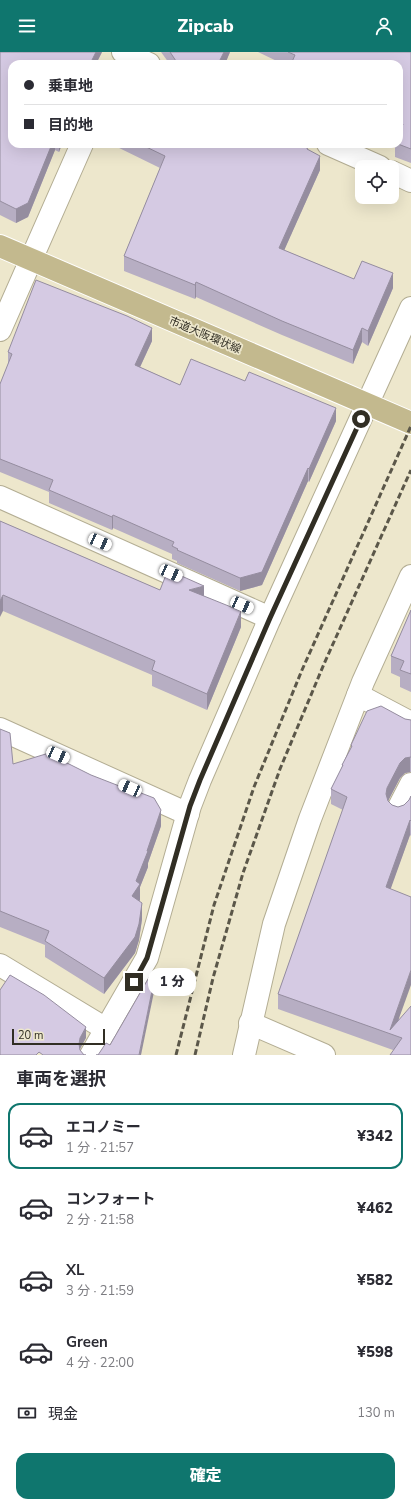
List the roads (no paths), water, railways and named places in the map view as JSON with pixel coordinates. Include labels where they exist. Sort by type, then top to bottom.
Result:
[{"type":"main road","name":"市道大阪環状線","points":[[0,246],[411,423]]},
{"type":"street","points":[[123,52],[140,60]]},
{"type":"street","points":[[0,330],[80,148]]},
{"type":"street","points":[[337,148],[364,160]]},
{"type":"street","points":[[399,175],[411,181]]},
{"type":"street","points":[[91,1055],[147,958],[189,810],[270,618],[411,308]]},
{"type":"street","points":[[0,497],[270,618]]},
{"type":"street","points":[[244,1055],[250,1023],[274,924],[310,818],[358,695],[411,576]]},
{"type":"street","points":[[358,695],[411,723]]},
{"type":"street","points":[[0,730],[189,810]]},
{"type":"street","points":[[398,809],[411,784]]},
{"type":"street","points":[[0,964],[106,1029]]},
{"type":"street","points":[[250,1023],[324,1055]]},
{"type":"railway","points":[[176,1055],[214,905],[254,787],[302,670],[411,426]]},
{"type":"railway","points":[[195,1055],[213,978],[243,873],[280,769],[324,664],[411,470]]}]
